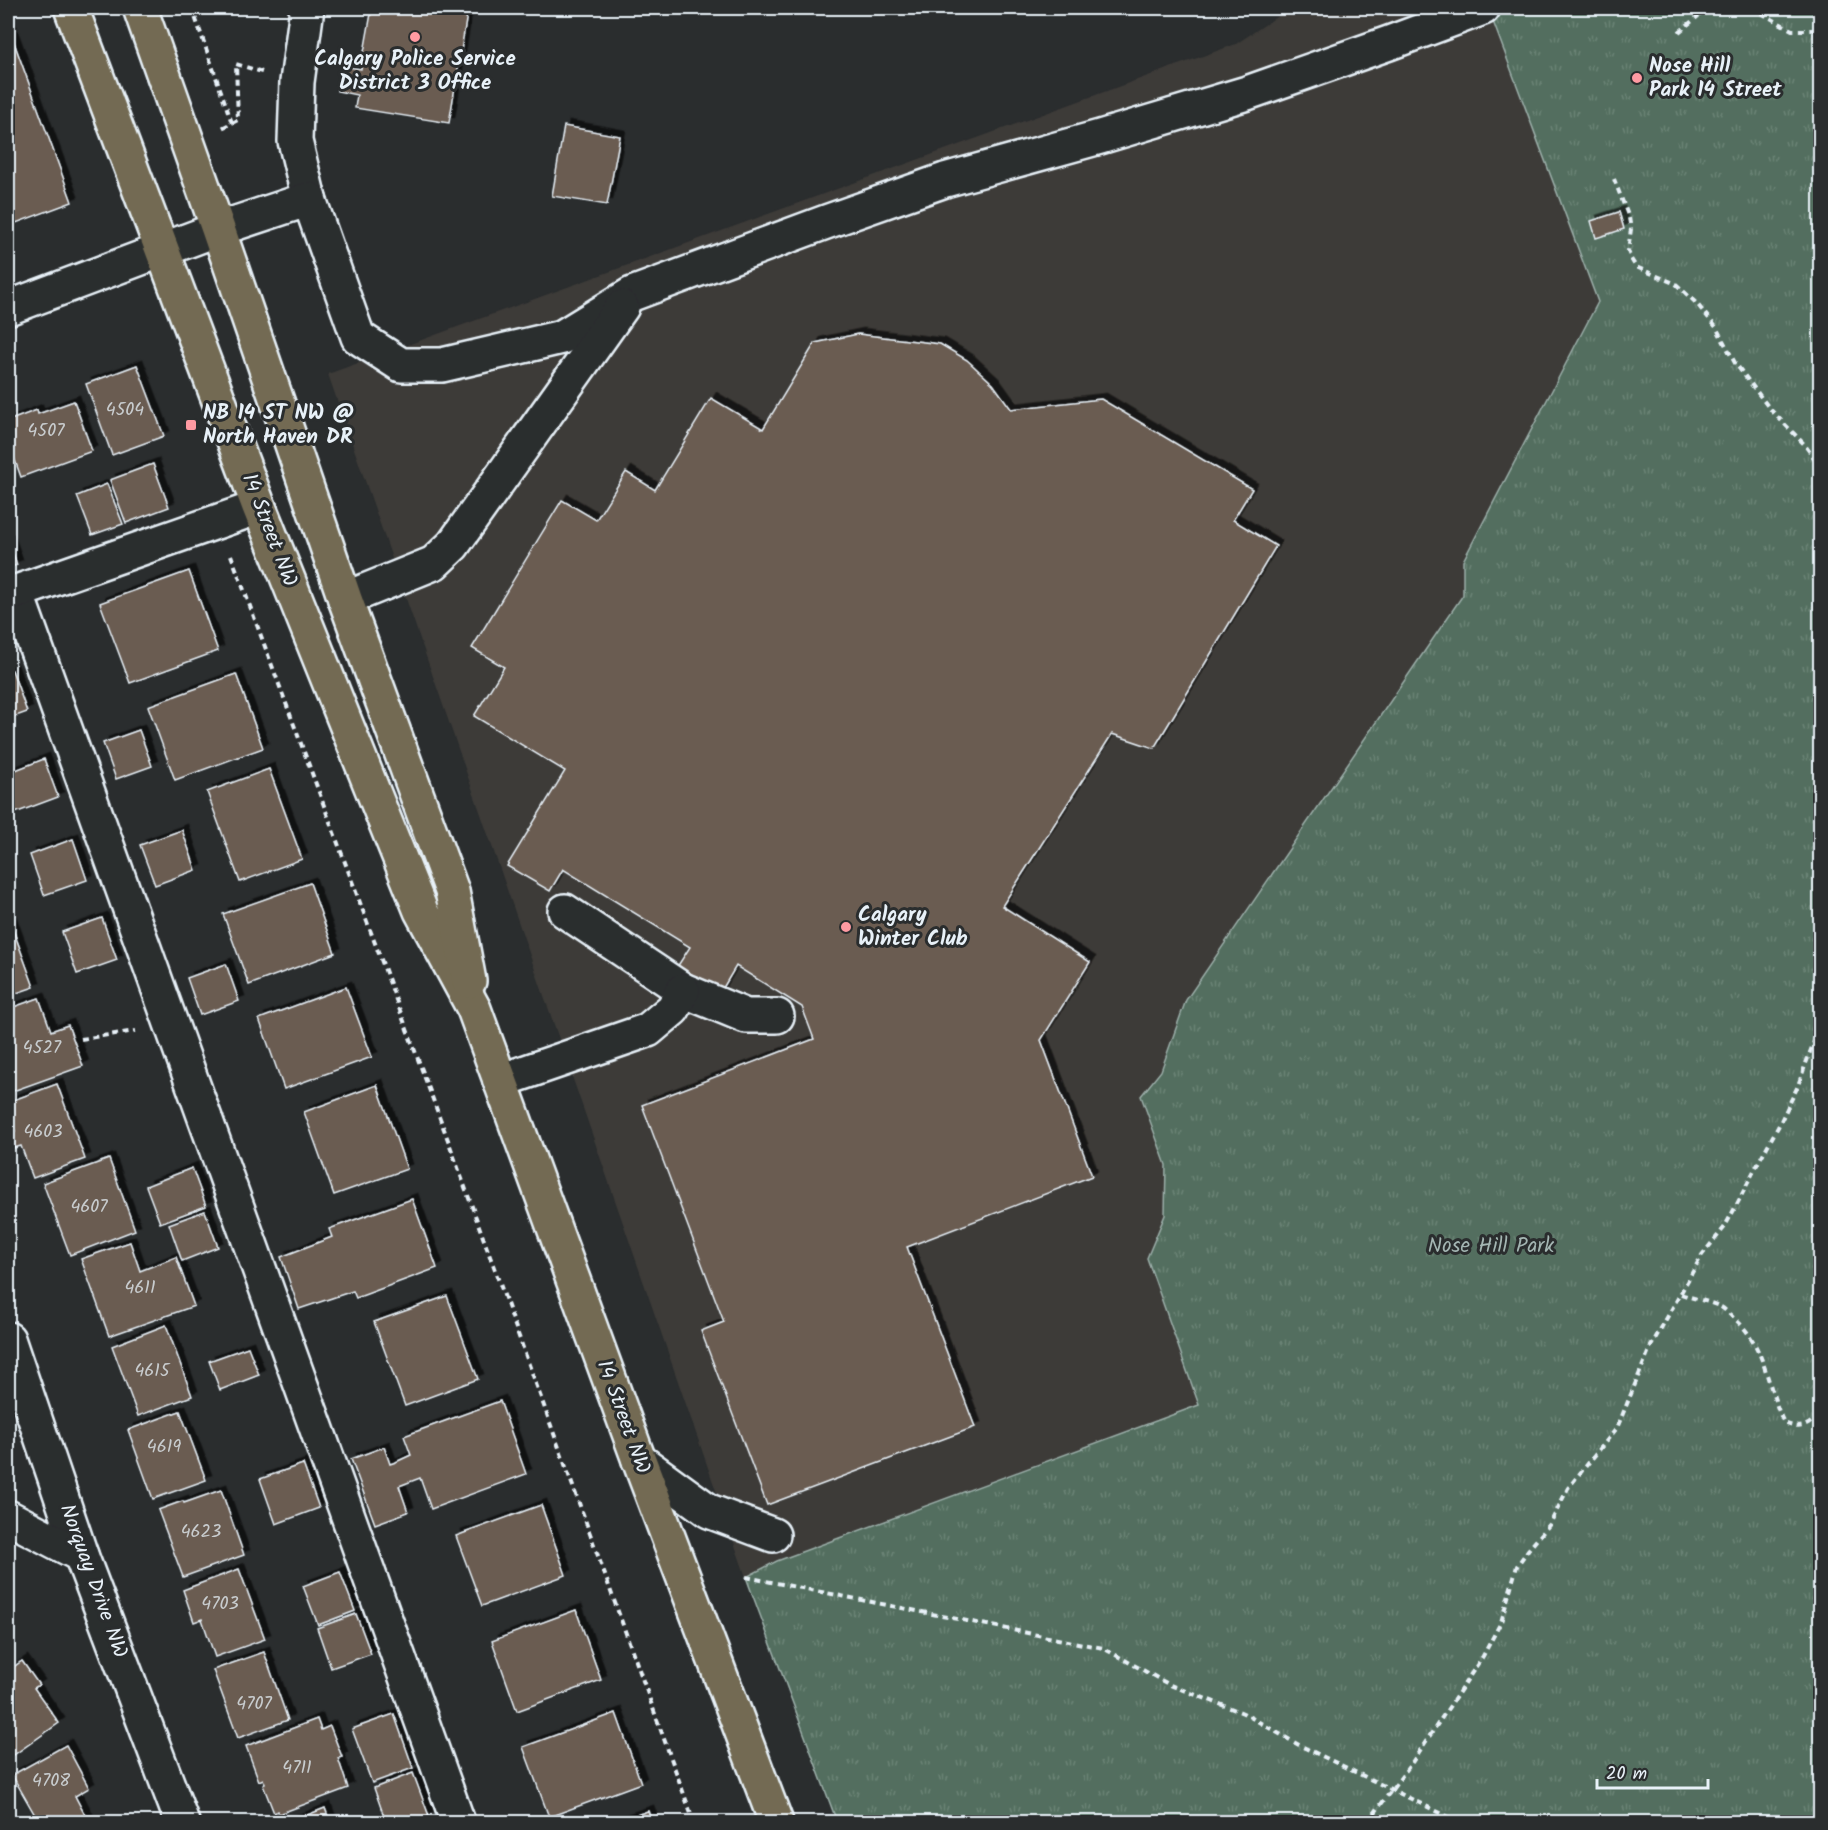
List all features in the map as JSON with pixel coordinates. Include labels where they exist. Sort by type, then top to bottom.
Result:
[{"type":"main road","name":"14 Street NW","points":[[71,8],[259,507],[421,911],[474,1009],[639,1460],[776,1822]]},
{"type":"main road","name":"14 Street NW","points":[[140,8],[345,599],[452,891],[474,1009]]},
{"type":"street","points":[[307,8],[297,82],[295,141],[309,199],[358,337],[401,365],[442,365],[562,338],[632,294],[945,180],[1247,93],[1483,8]]},
{"type":"street","points":[[8,308],[218,229],[309,199]]},
{"type":"street","points":[[345,599],[434,563],[453,545],[632,294]]},
{"type":"street","points":[[259,507],[12,594],[176,1036],[458,1822]]},
{"type":"street","points":[[565,911],[683,990],[746,1016],[777,1016]]},
{"type":"street","points":[[500,1080],[648,1030],[673,1009],[683,990]]},
{"type":"street","name":"Norquay Drive NW","points":[[8,1339],[81,1555],[182,1822]]},
{"type":"street","points":[[639,1460],[709,1511],[772,1535]]},
{"type":"street","points":[[8,1517],[81,1555]]},
{"type":"path","points":[[192,8],[232,123]]},
{"type":"path","points":[[1679,32],[1708,8]]},
{"type":"path","points":[[1752,8],[1792,30],[1821,30]]},
{"type":"path","points":[[222,137],[220,128],[238,120],[236,64],[297,82]]},
{"type":"path","points":[[1614,179],[1629,218],[1630,260],[1636,267],[1676,284],[1697,304],[1716,327],[1735,363],[1770,409],[1804,444],[1821,466]]},
{"type":"path","points":[[229,551],[448,1140],[694,1822]]},
{"type":"path","points":[[1368,1822],[1413,1761],[1483,1656],[1501,1622],[1517,1566],[1550,1524],[1568,1488],[1617,1428],[1650,1348],[1702,1255],[1724,1228],[1778,1127],[1797,1088],[1821,1025]]},
{"type":"path","points":[[81,1039],[144,1030],[176,1036]]},
{"type":"path","points":[[1681,1294],[1722,1308],[1741,1324],[1754,1342],[1766,1368],[1776,1407],[1784,1423],[1796,1428],[1808,1425],[1821,1413]]},
{"type":"path","points":[[746,1577],[1103,1648],[1170,1685],[1243,1713],[1299,1745],[1459,1822]]},
{"type":"shaded area","points":[[1290,8],[1490,8],[1598,301],[1463,561],[1463,595],[1186,1000],[1161,1071],[1141,1096],[1166,1165],[1165,1215],[1147,1258],[1199,1405],[777,1561],[746,1577],[328,374],[1236,44]]},
{"type":"green space","name":"Nose Hill Park","points":[[1488,8],[1820,8],[1820,1822],[837,1822],[746,1577],[777,1561],[1199,1405],[1147,1258],[1165,1215],[1166,1165],[1141,1096],[1161,1071],[1186,1000],[1463,595],[1463,561],[1598,302]]},
{"type":"building","name":"Calgary Police Service District 3 Office","points":[[372,8],[468,8],[449,123],[355,108],[357,95],[337,91],[341,66],[361,69]]},
{"type":"building","points":[[8,26],[72,202],[8,226]]},
{"type":"building","points":[[564,126],[620,136],[607,205],[552,196]]},
{"type":"building","points":[[1619,212],[1624,229],[1596,238],[1591,221]]},
{"type":"building","name":"Calgary Winter Club","points":[[858,334],[940,344],[967,360],[993,384],[1011,409],[1101,399],[1252,489],[1233,520],[1276,546],[1154,748],[1112,734],[1002,906],[1090,962],[1041,1040],[1092,1176],[907,1247],[975,1427],[767,1505],[701,1331],[724,1322],[642,1105],[814,1039],[802,1007],[736,966],[720,993],[677,967],[690,947],[563,869],[550,891],[507,866],[565,771],[474,716],[504,667],[472,648],[562,500],[596,520],[626,472],[655,490],[711,398],[763,429],[815,343]]},
{"type":"building","points":[[137,365],[164,436],[112,455],[86,384]]},
{"type":"building","points":[[74,401],[92,451],[21,477],[8,441],[8,421],[37,410],[38,414]]},
{"type":"building","points":[[153,464],[169,507],[126,523],[110,480]]},
{"type":"building","points":[[107,484],[123,524],[92,535],[77,496]]},
{"type":"building","points":[[8,539],[17,565],[8,568]]},
{"type":"building","points":[[189,571],[218,651],[130,683],[100,603]]},
{"type":"building","points":[[12,670],[27,712],[8,719],[8,672]]},
{"type":"building","points":[[236,674],[263,748],[175,780],[148,706]]},
{"type":"building","points":[[139,730],[152,766],[116,779],[103,743]]},
{"type":"building","points":[[44,759],[58,797],[15,813],[8,793],[8,773]]},
{"type":"building","points":[[269,769],[302,859],[240,882],[207,792]]},
{"type":"building","points":[[182,830],[196,870],[155,885],[140,845]]},
{"type":"building","points":[[73,839],[87,880],[44,895],[30,855]]},
{"type":"building","points":[[310,883],[335,953],[249,985],[223,914]]},
{"type":"building","points":[[8,916],[34,987],[8,996]]},
{"type":"building","points":[[102,918],[117,960],[77,974],[62,932]]},
{"type":"building","points":[[226,964],[239,1001],[200,1015],[187,978]]},
{"type":"building","points":[[346,987],[372,1057],[284,1089],[259,1019]]},
{"type":"building","points":[[39,998],[51,1031],[68,1025],[83,1066],[13,1091],[8,1076],[8,1009]]},
{"type":"building","points":[[57,1084],[85,1159],[33,1178],[21,1146],[14,1148],[9,1133],[15,1131],[8,1112],[8,1102]]},
{"type":"building","points":[[377,1085],[407,1169],[334,1195],[304,1112]]},
{"type":"building","points":[[109,1159],[135,1230],[70,1255],[43,1183]]},
{"type":"building","points":[[192,1168],[206,1206],[160,1223],[146,1186]]},
{"type":"building","points":[[412,1199],[437,1268],[356,1298],[353,1291],[299,1309],[281,1257],[332,1237],[329,1229]]},
{"type":"building","points":[[205,1211],[218,1247],[182,1261],[169,1224]]},
{"type":"building","points":[[130,1242],[140,1271],[176,1257],[194,1306],[109,1336],[81,1259]]},
{"type":"building","points":[[447,1296],[478,1379],[405,1406],[374,1322]]},
{"type":"building","points":[[166,1325],[192,1396],[138,1416],[112,1346]]},
{"type":"building","points":[[248,1347],[259,1375],[220,1390],[209,1361]]},
{"type":"building","points":[[500,1401],[526,1474],[431,1509],[420,1478],[399,1486],[408,1512],[375,1524],[351,1459],[384,1447],[390,1464],[396,1462],[411,1455],[404,1436]]},
{"type":"building","points":[[180,1411],[206,1480],[153,1499],[128,1430]]},
{"type":"building","points":[[303,1464],[319,1508],[276,1524],[260,1479]]},
{"type":"building","points":[[221,1490],[244,1555],[183,1577],[158,1510]]},
{"type":"building","points":[[541,1505],[566,1575],[482,1606],[456,1536]]},
{"type":"building","points":[[239,1569],[265,1639],[215,1657],[202,1619],[194,1622],[183,1590]]},
{"type":"building","points":[[340,1572],[355,1611],[318,1625],[303,1586]]},
{"type":"building","points":[[576,1610],[601,1680],[517,1711],[492,1641]]},
{"type":"building","points":[[356,1614],[371,1654],[331,1668],[317,1628]]},
{"type":"building","points":[[264,1652],[288,1720],[238,1738],[213,1670]]},
{"type":"building","points":[[22,1661],[39,1685],[34,1688],[59,1723],[8,1759],[8,1671]]},
{"type":"building","points":[[616,1713],[641,1783],[549,1817],[523,1747]]},
{"type":"building","points":[[394,1714],[413,1768],[372,1783],[352,1729]]},
{"type":"building","points":[[317,1719],[321,1730],[330,1726],[342,1757],[338,1758],[348,1788],[279,1814],[278,1811],[274,1813],[263,1785],[265,1784],[263,1779],[259,1781],[246,1746]]},
{"type":"building","points":[[66,1745],[89,1788],[75,1796],[87,1819],[81,1822],[39,1822],[12,1775]]},
{"type":"building","points":[[413,1773],[429,1816],[410,1822],[386,1822],[374,1788]]},
{"type":"building","points":[[325,1808],[330,1822],[287,1822],[300,1818]]},
{"type":"building","points":[[648,1811],[652,1822],[616,1822]]},
{"type":"place","name":"Calgary Police Service District 3 Office","points":[[415,37]]},
{"type":"place","name":"Nose Hill Park 14 Street","points":[[1637,78]]},
{"type":"place","name":"NB 14 ST NW @ North Haven DR","points":[[191,425]]},
{"type":"place","name":"Calgary Winter Club","points":[[846,927]]}]
